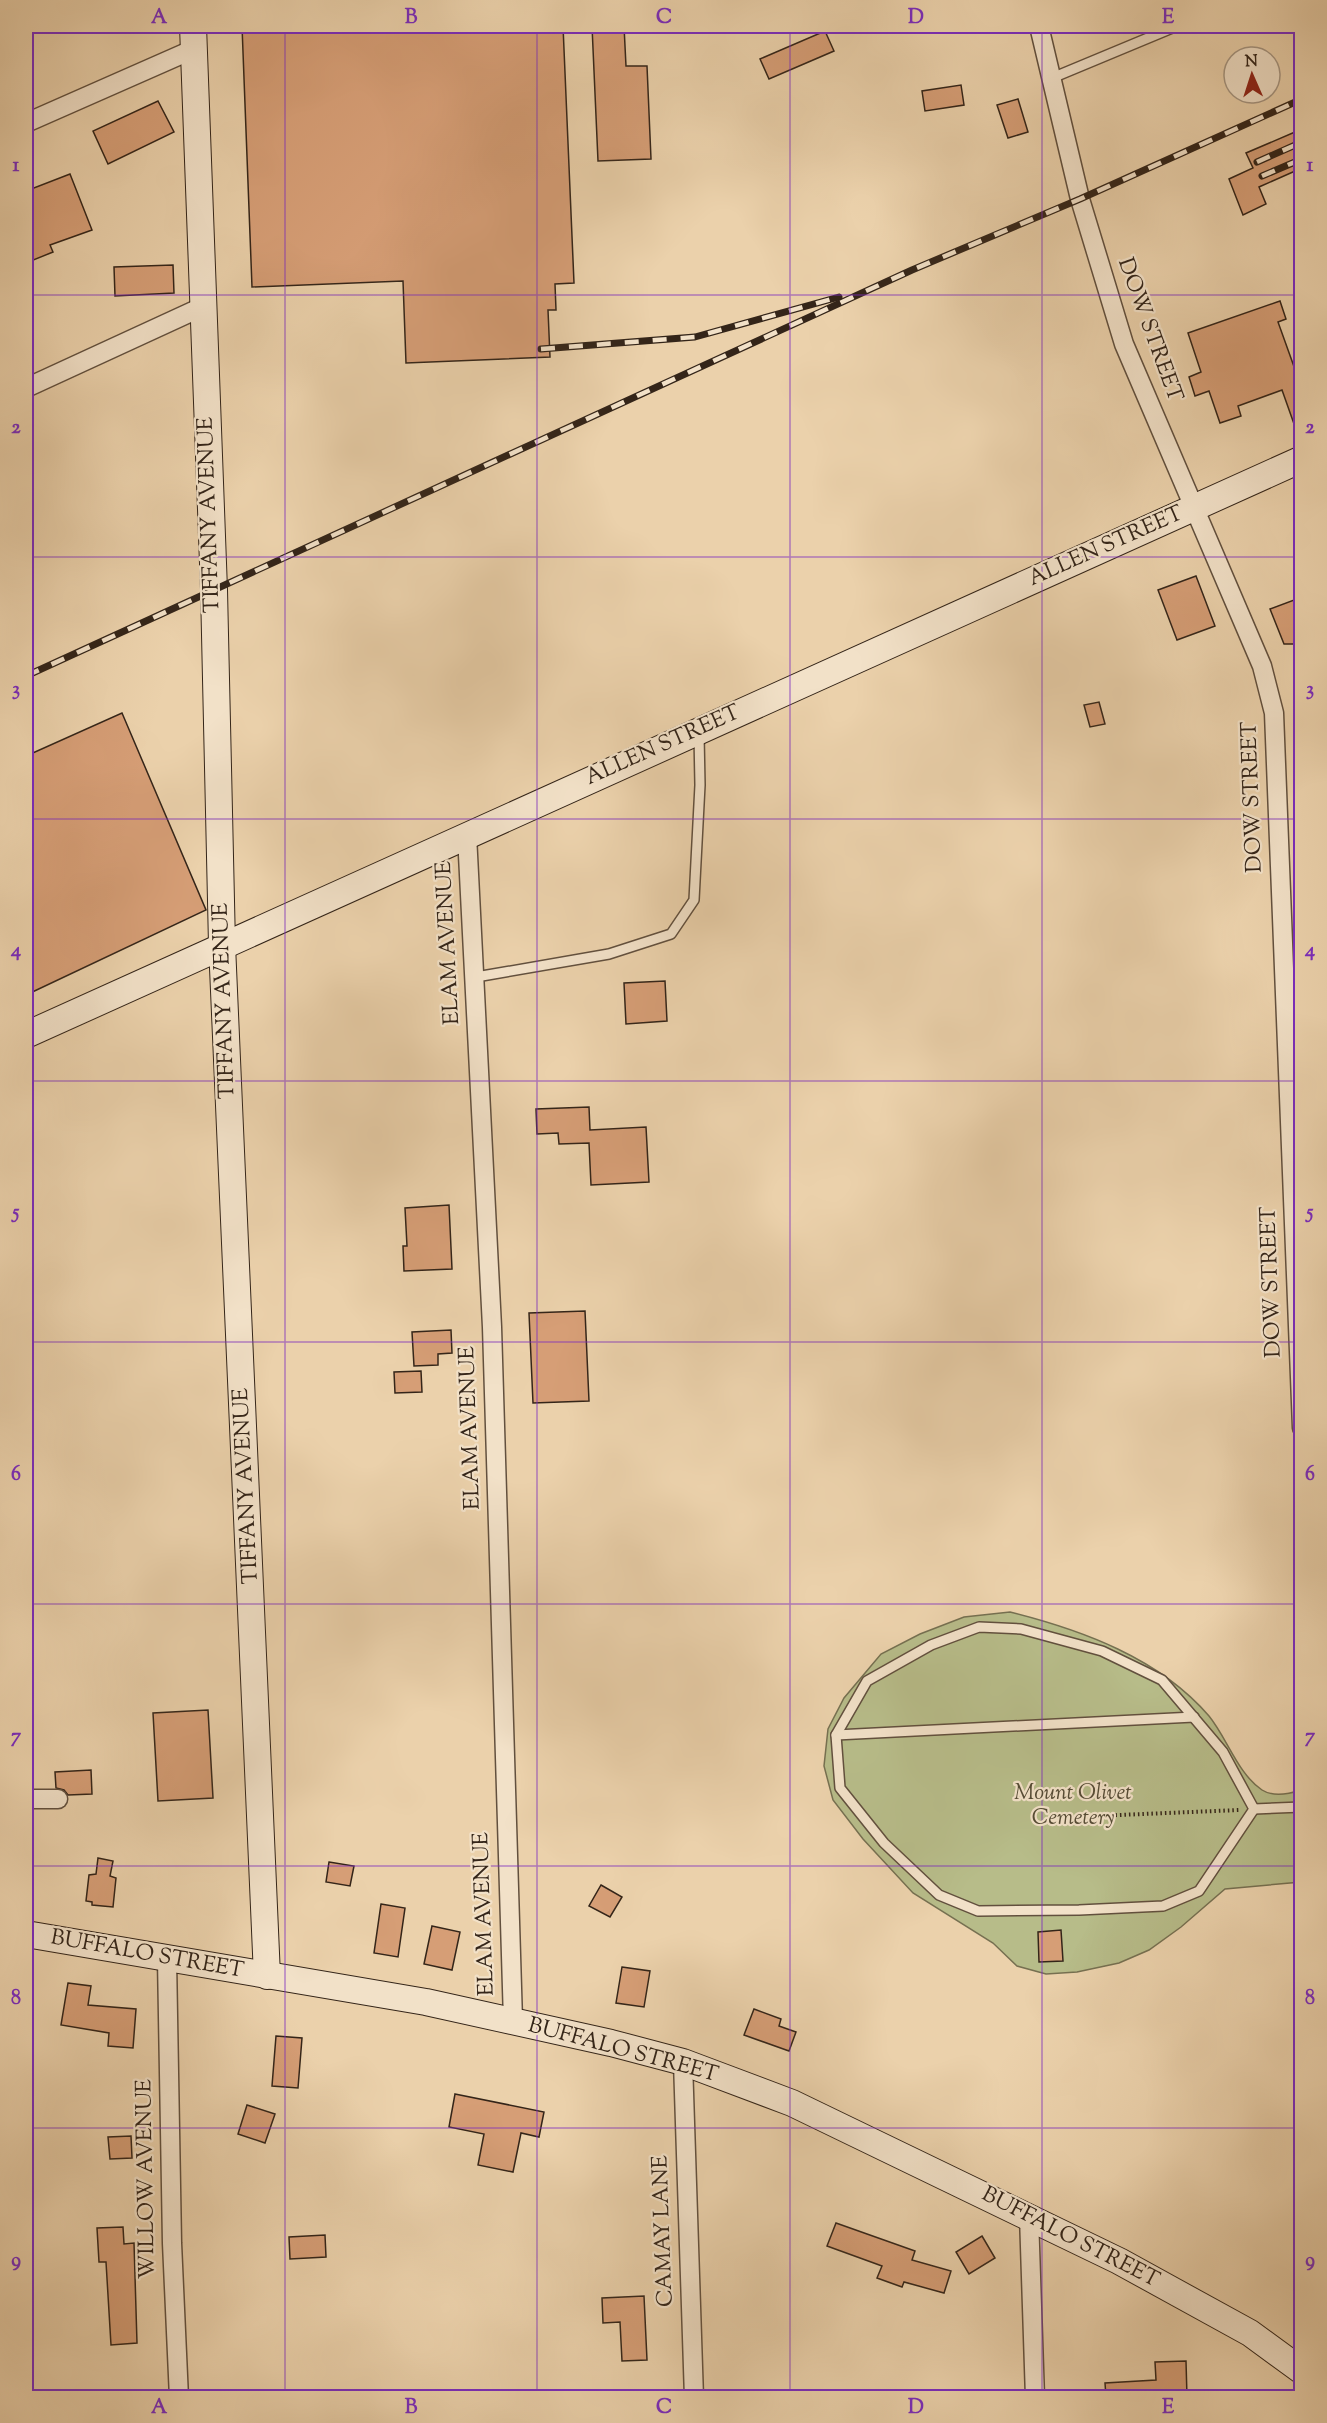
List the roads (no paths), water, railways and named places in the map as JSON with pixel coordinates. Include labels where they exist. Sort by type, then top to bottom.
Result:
[{"type":"street","name":"DOW STREET","points":[[1039,26],[1080,199],[1124,344],[1262,666],[1274,713],[1302,1428]]},
{"type":"street","points":[[26,123],[193,37]]},
{"type":"street","name":"TIFFANY AVENUE","points":[[193,37],[214,590],[222,945],[267,1976]]},
{"type":"street","points":[[26,388],[202,307]]},
{"type":"street","name":"ALLEN STREET","points":[[26,1035],[1302,459]]},
{"type":"street","name":"ELAM AVENUE","points":[[467,835],[476,976],[492,1327],[513,2021]]},
{"type":"street","points":[[26,1799],[58,1799]]},
{"type":"street","name":"BUFFALO STREET","points":[[26,1934],[426,2002],[611,2043],[683,2062],[792,2103],[1119,2261],[1250,2332],[1302,2371]]},
{"type":"street","name":"WILLOW AVENUE","points":[[167,1959],[172,2243],[179,2397]]},
{"type":"street","name":"CAMAY LANE","points":[[683,2062],[694,2397]]},
{"type":"street","points":[[1029,2217],[1035,2397]]},
{"type":"lane","points":[[1052,78],[1177,26]]},
{"type":"lane","points":[[476,976],[609,954],[671,934],[693,900],[700,785],[698,730]]},
{"type":"lane","points":[[979,1627],[1021,1629],[1102,1651],[1162,1680],[1223,1752],[1254,1809],[1199,1891],[1163,1906],[978,1911],[939,1895],[884,1844],[840,1788],[836,1735],[867,1681],[931,1645],[979,1627]]},
{"type":"lane","points":[[836,1735],[1194,1718]]},
{"type":"lane","points":[[1254,1809],[1302,1807]]},
{"type":"railway","points":[[26,676],[912,270],[1080,199],[1302,99]]},
{"type":"railway","points":[[1257,162],[1302,142]]},
{"type":"railway","points":[[1262,176],[1302,159]]},
{"type":"railway","points":[[541,349],[695,337],[839,297]]},
{"type":"park label","name":"Mount Olivet Cemetery","points":[[1073,1806]]}]
